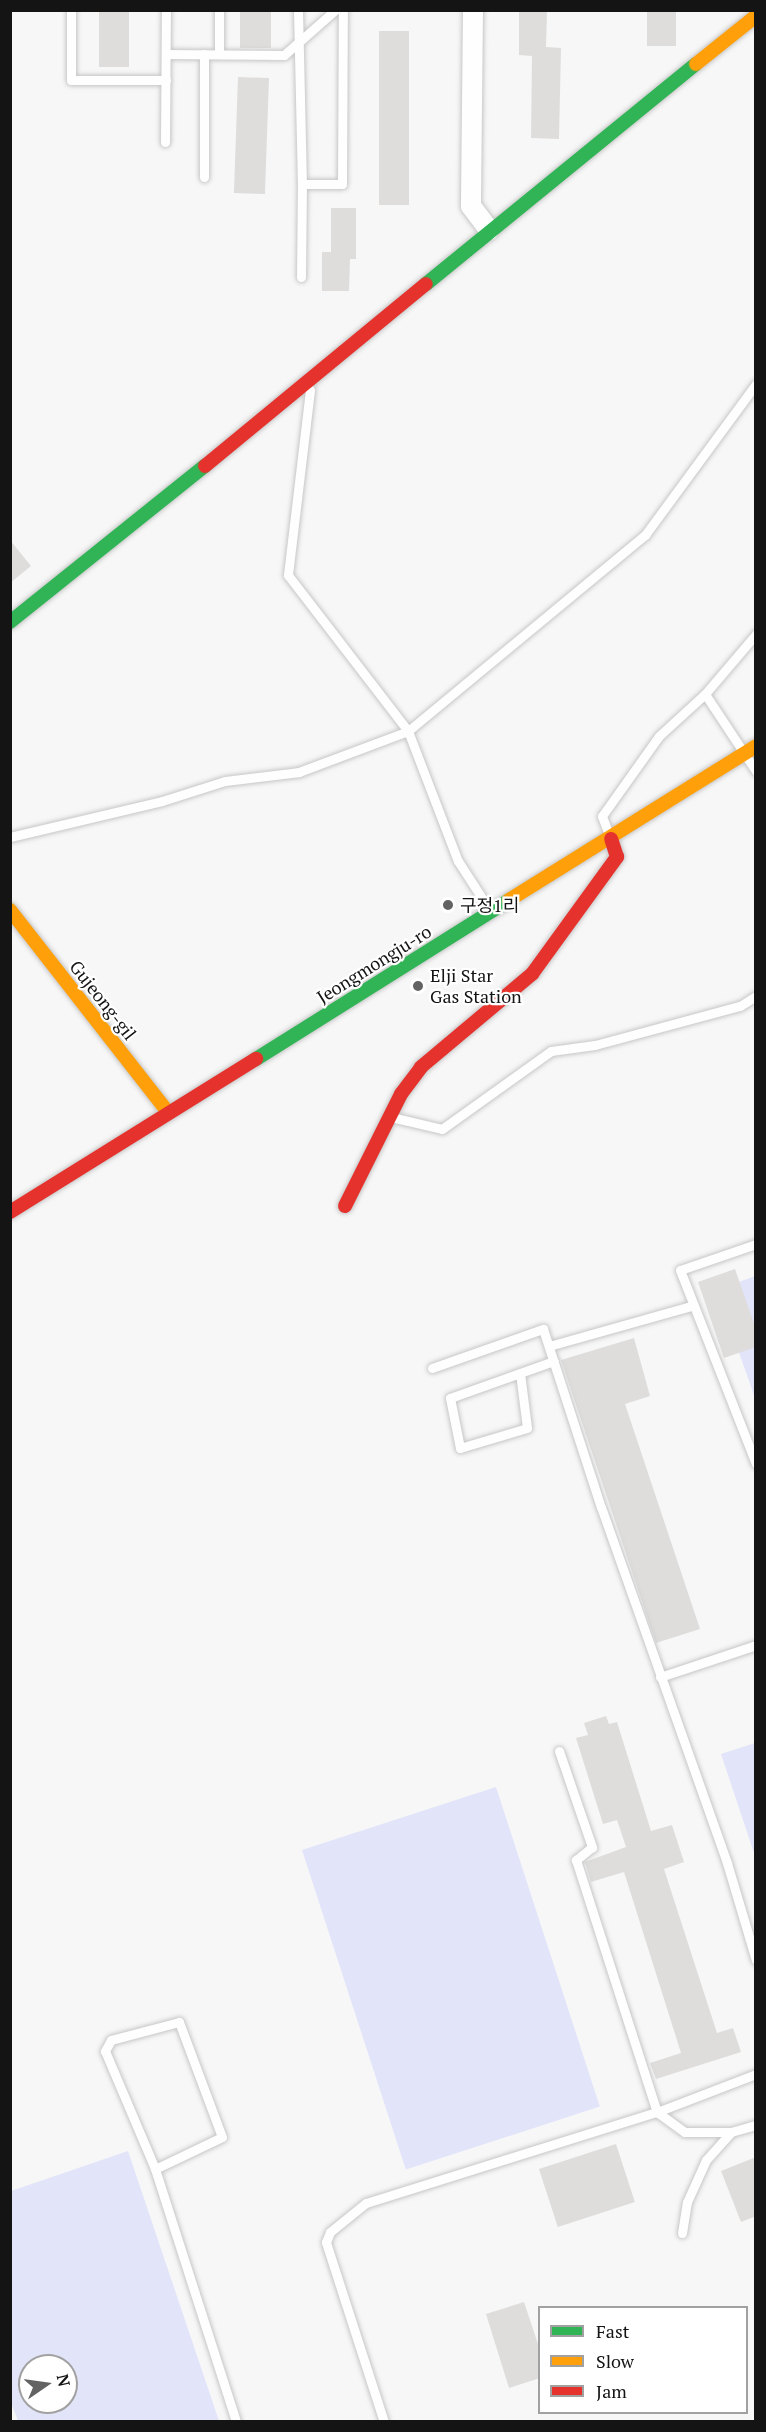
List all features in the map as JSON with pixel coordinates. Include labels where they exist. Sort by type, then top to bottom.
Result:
[{"type":"street","points":[[473,10],[471,206],[489,230]]},
{"type":"street","points":[[736,10],[736,32]]},
{"type":"street","points":[[10,622],[311,382],[489,230],[756,16]]},
{"type":"street","name":"Jeongmongju-ro","points":[[10,1212],[611,839],[756,746]]},
{"type":"street","points":[[345,1206],[390,1117],[421,1067],[532,974],[617,857],[611,839]]},
{"type":"street","name":"Gujeong-gil","points":[[10,910],[168,1112]]},
{"type":"lane","points":[[71,10],[71,80],[166,80]]},
{"type":"lane","points":[[165,142],[166,10]]},
{"type":"lane","points":[[219,10],[219,54]]},
{"type":"lane","points":[[298,10],[302,184],[301,277]]},
{"type":"lane","points":[[166,54],[284,55],[334,10]]},
{"type":"lane","points":[[302,184],[342,184],[343,10]]},
{"type":"lane","points":[[204,54],[204,177]]},
{"type":"lane","points":[[311,382],[288,575],[408,731],[458,861],[491,912]]},
{"type":"lane","points":[[10,837],[162,801],[225,781],[298,772],[408,731],[645,536],[756,384]]},
{"type":"lane","points":[[611,839],[602,816],[659,736],[705,693],[756,634]]},
{"type":"lane","points":[[705,693],[743,755],[756,771]]},
{"type":"lane","points":[[390,1117],[442,1129],[551,1051],[618,1040],[740,1006],[756,996]]},
{"type":"lane","points":[[756,1244],[680,1270],[691,1305],[756,1464]]},
{"type":"lane","points":[[549,1346],[691,1305]]},
{"type":"lane","points":[[432,1368],[543,1329],[660,1677],[727,1863],[756,1960]]},
{"type":"lane","points":[[520,1373],[527,1428],[460,1448],[450,1398],[520,1373],[554,1361]]},
{"type":"lane","points":[[660,1677],[756,1645]]},
{"type":"lane","points":[[559,1751],[591,1847],[576,1860],[657,2112],[685,2132],[731,2132],[756,2125]]},
{"type":"lane","points":[[156,2169],[222,2138],[179,2022],[111,2040],[105,2051],[156,2169],[236,2421]]},
{"type":"lane","points":[[384,2421],[326,2242],[330,2232],[366,2203],[657,2112],[756,2074]]},
{"type":"lane","points":[[682,2234],[687,2202],[706,2160],[731,2132]]},
{"type":"shaded area","points":[[755,1276],[755,1398],[717,1290]]},
{"type":"shaded area","points":[[756,1743],[755,1856],[721,1754]]},
{"type":"shaded area","points":[[496,1787],[600,2107],[406,2170],[302,1850]]},
{"type":"shaded area","points":[[128,2151],[219,2421],[18,2421],[10,2400],[11,2191]]},
{"type":"building","points":[[99,10],[129,10],[129,67],[99,67]]},
{"type":"building","points":[[240,10],[271,10],[271,48],[240,48]]},
{"type":"building","points":[[519,10],[547,10],[546,47],[561,48],[559,139],[531,138],[532,56],[519,55]]},
{"type":"building","points":[[647,10],[676,10],[676,46],[647,46]]},
{"type":"building","points":[[379,31],[409,31],[409,205],[379,205]]},
{"type":"building","points":[[238,77],[269,78],[265,194],[234,193]]},
{"type":"building","points":[[331,208],[356,208],[356,259],[350,259],[349,291],[322,291],[322,252],[331,252]]},
{"type":"building","points":[[10,540],[31,566],[10,583]]},
{"type":"building","points":[[735,1269],[756,1329],[756,1347],[724,1358],[698,1282]]},
{"type":"building","points":[[634,1338],[650,1396],[625,1404],[700,1629],[656,1643],[561,1360]]},
{"type":"building","points":[[606,1716],[609,1724],[617,1722],[651,1831],[672,1825],[684,1862],[664,1869],[717,2033],[733,2028],[741,2052],[656,2079],[650,2063],[681,2053],[624,1872],[591,1882],[585,1862],[626,1847],[617,1820],[603,1824],[576,1738],[588,1735],[584,1723]]},
{"type":"building","points":[[616,2144],[635,2202],[558,2227],[539,2169]]},
{"type":"building","points":[[756,2157],[756,2216],[741,2222],[721,2171]]},
{"type":"building","points":[[524,2302],[538,2344],[538,2379],[509,2388],[486,2314]]},
{"type":"traffic: fast","points":[[426,284],[696,64]]},
{"type":"traffic: fast","points":[[10,622],[205,466]]},
{"type":"traffic: fast","points":[[256,1059],[509,900]]},
{"type":"traffic: slow","points":[[696,64],[756,16]]},
{"type":"traffic: slow","points":[[509,900],[756,746]]},
{"type":"traffic: slow","points":[[10,910],[168,1112]]},
{"type":"traffic: jam","points":[[205,466],[426,284]]},
{"type":"traffic: jam","points":[[345,1206],[401,1094],[421,1067],[532,974],[617,857],[611,839]]},
{"type":"traffic: jam","points":[[10,1212],[256,1059]]},
{"type":"place","name":"구정1리","points":[[448,905]]},
{"type":"place","name":"Elji Star Gas Station","points":[[418,986]]}]
